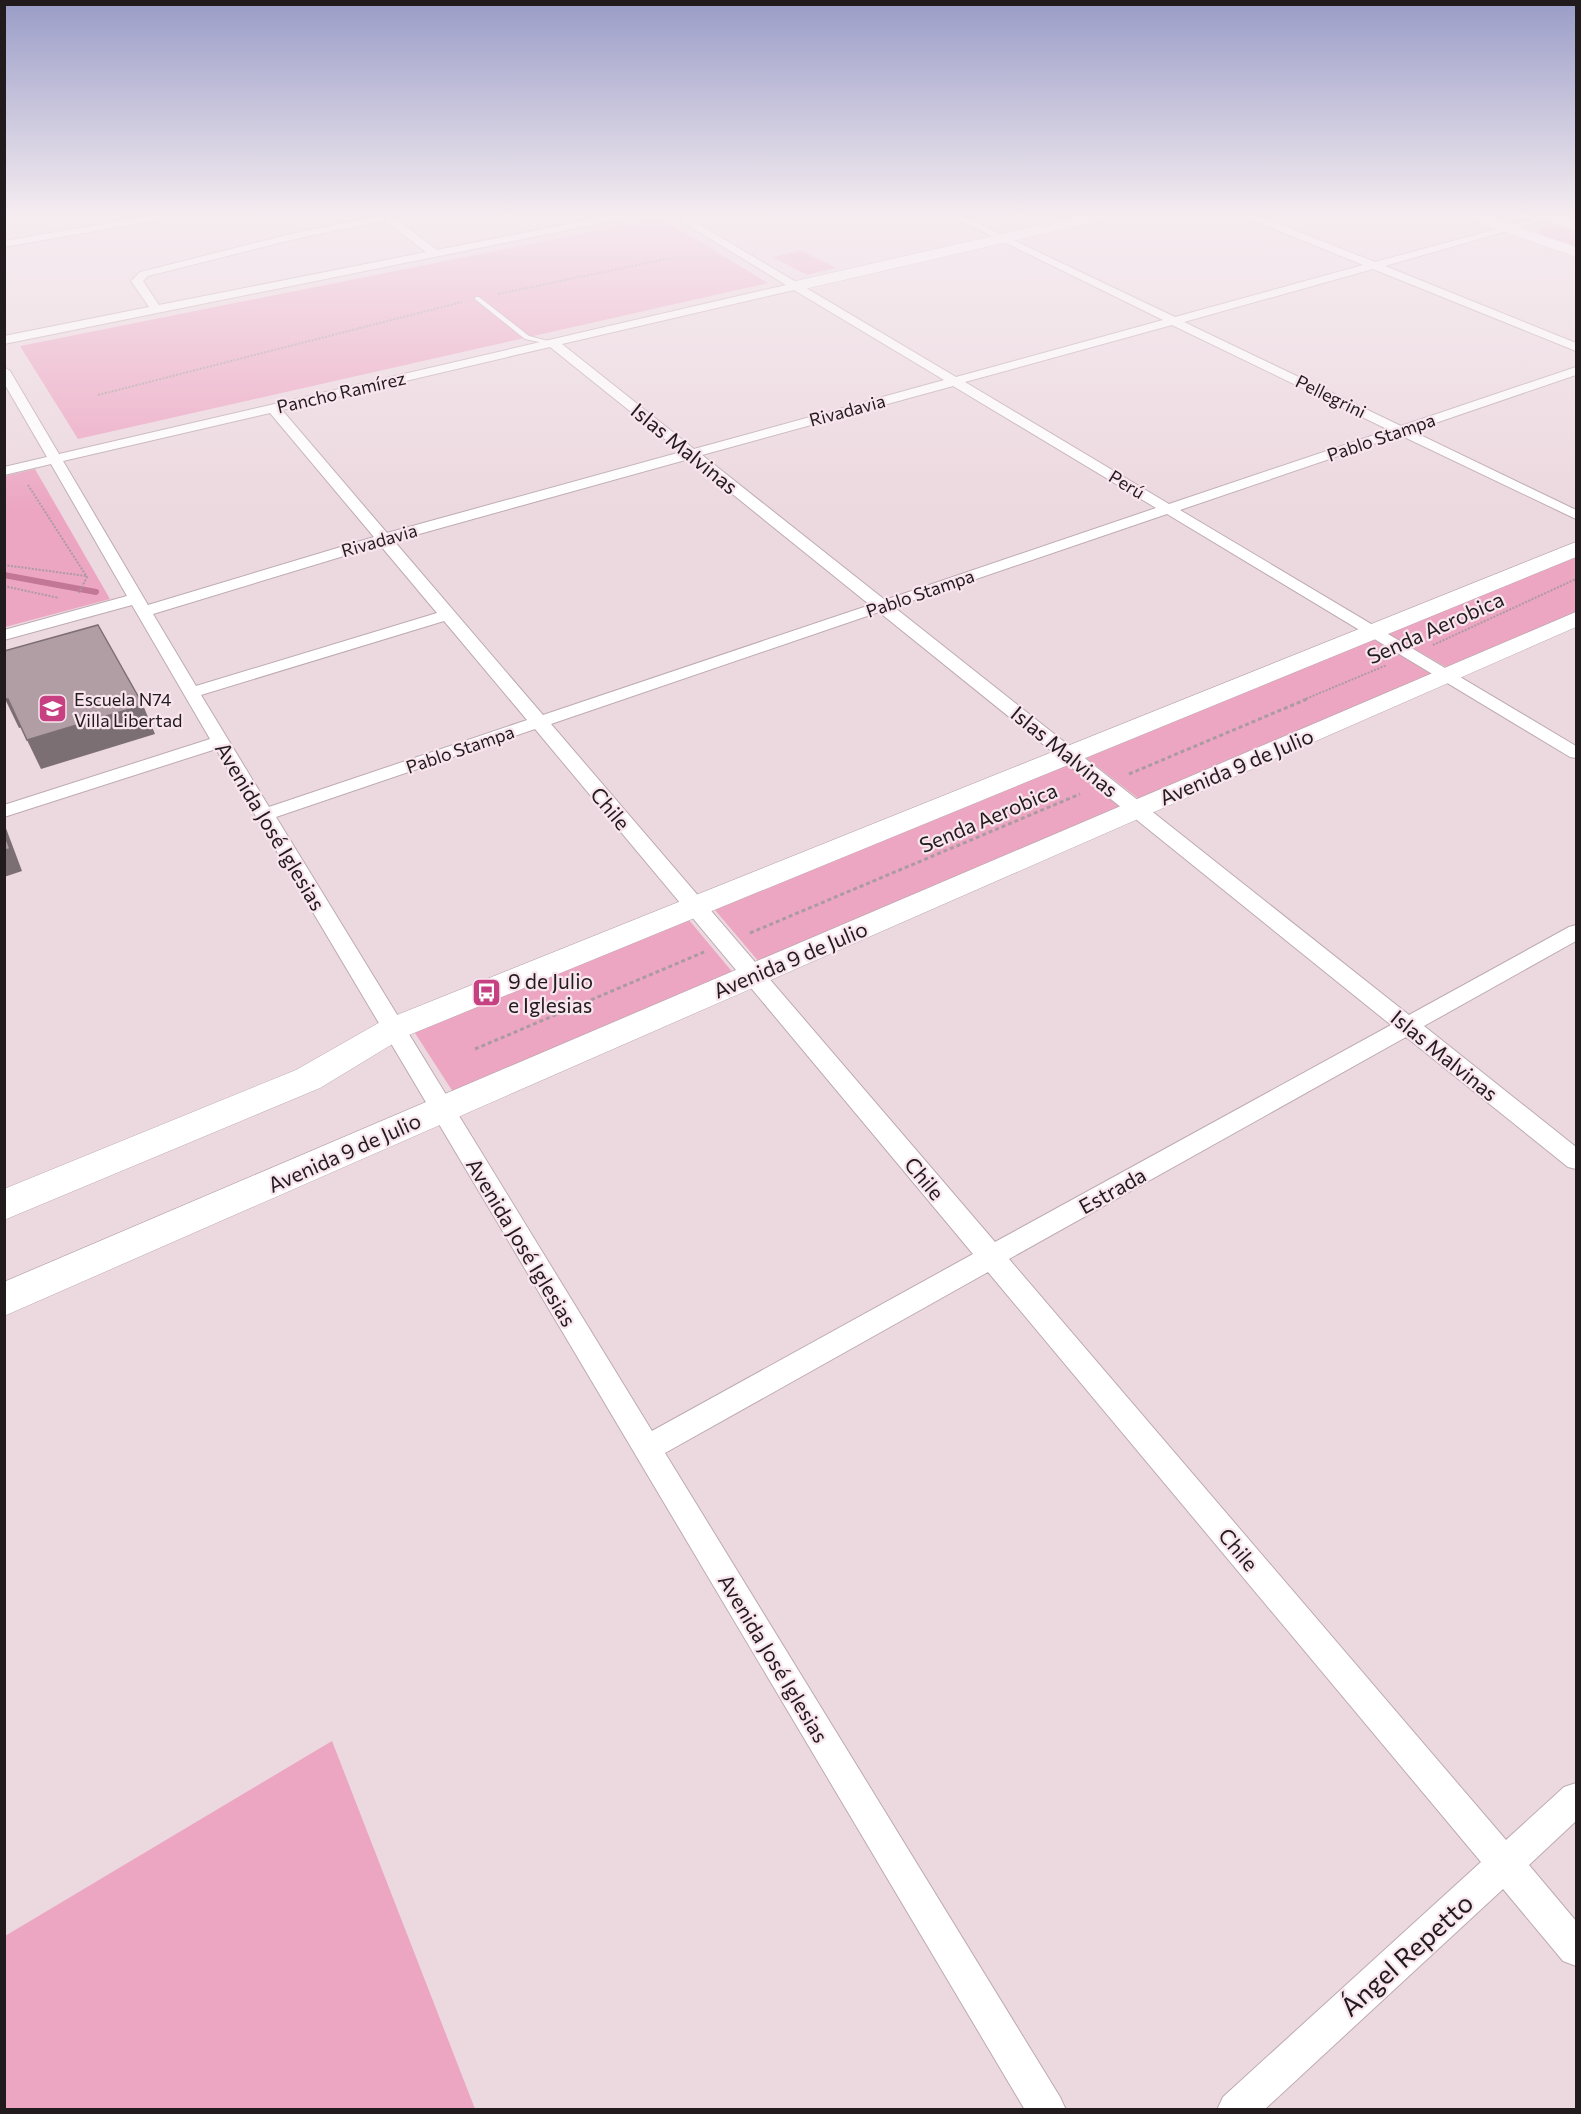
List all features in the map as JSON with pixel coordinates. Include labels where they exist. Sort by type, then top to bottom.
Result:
[{"type":"main road","points":[[4,1205],[308,1079],[393,1029],[1576,549]]},
{"type":"main road","name":"Avenida 9 de Julio","points":[[4,1300],[1576,619]]},
{"type":"street","points":[[4,340],[128,315]]},
{"type":"street","name":"Pancho Ramírez","points":[[4,471],[674,315]]},
{"type":"street","name":"Perú","points":[[844,315],[1576,753]]},
{"type":"street","name":"Pellegrini","points":[[1162,315],[1576,515]]},
{"type":"street","name":"Rivadavia","points":[[4,635],[139,605],[1192,315]]},
{"type":"street","points":[[1496,315],[1576,347]]},
{"type":"street","name":"Islas Malvinas","points":[[553,343],[1576,1160]]},
{"type":"street","name":"Avenida José Iglesias","points":[[4,371],[190,693],[1047,2109]]},
{"type":"street","name":"Pablo Stampa","points":[[264,815],[1576,371]]},
{"type":"street","name":"Chile","points":[[273,408],[1576,1948]]},
{"type":"street","points":[[190,693],[447,615]]},
{"type":"street","points":[[4,811],[220,742]]},
{"type":"street","name":"Estrada","points":[[647,1448],[1576,932]]},
{"type":"street","name":"Ángel Repetto","points":[[1236,2109],[1576,1799]]},
{"type":"lane","points":[[498,315],[527,338],[553,343]]},
{"type":"path","points":[[98,395],[404,315]]},
{"type":"path","points":[[23,476],[87,577]]},
{"type":"path","points":[[4,565],[87,577]]},
{"type":"path","points":[[78,594],[87,577]]},
{"type":"path","name":"Senda Aerobica","points":[[476,1048],[1412,654],[1576,579]]},
{"type":"path","points":[[4,586],[63,598]]},
{"type":"shaded area","points":[[177,315],[628,315],[78,439],[20,346]]},
{"type":"shaded area","points":[[35,469],[110,599],[5,627],[5,476]]},
{"type":"shaded area","points":[[1576,555],[1576,612],[1446,667],[1387,633]]},
{"type":"shaded area","points":[[1373,639],[1434,673],[1139,799],[1085,757]]},
{"type":"shaded area","points":[[1066,764],[1123,807],[760,963],[715,910]]},
{"type":"shaded area","points":[[689,920],[734,974],[455,1095],[413,1030]]},
{"type":"shaded area","points":[[332,1741],[475,2109],[5,2109],[5,1936]]},
{"type":"building","points":[[98,625],[143,705],[27,740],[8,699],[4,698],[4,651]]},
{"type":"building","points":[[4,833],[10,849],[4,850]]},
{"type":"waterway","points":[[4,575],[96,592]]},
{"type":"place","name":"Escuela N74 Villa Libertad","points":[[53,709]]},
{"type":"place","name":"9 de Julio e Iglesias","points":[[487,992]]}]
